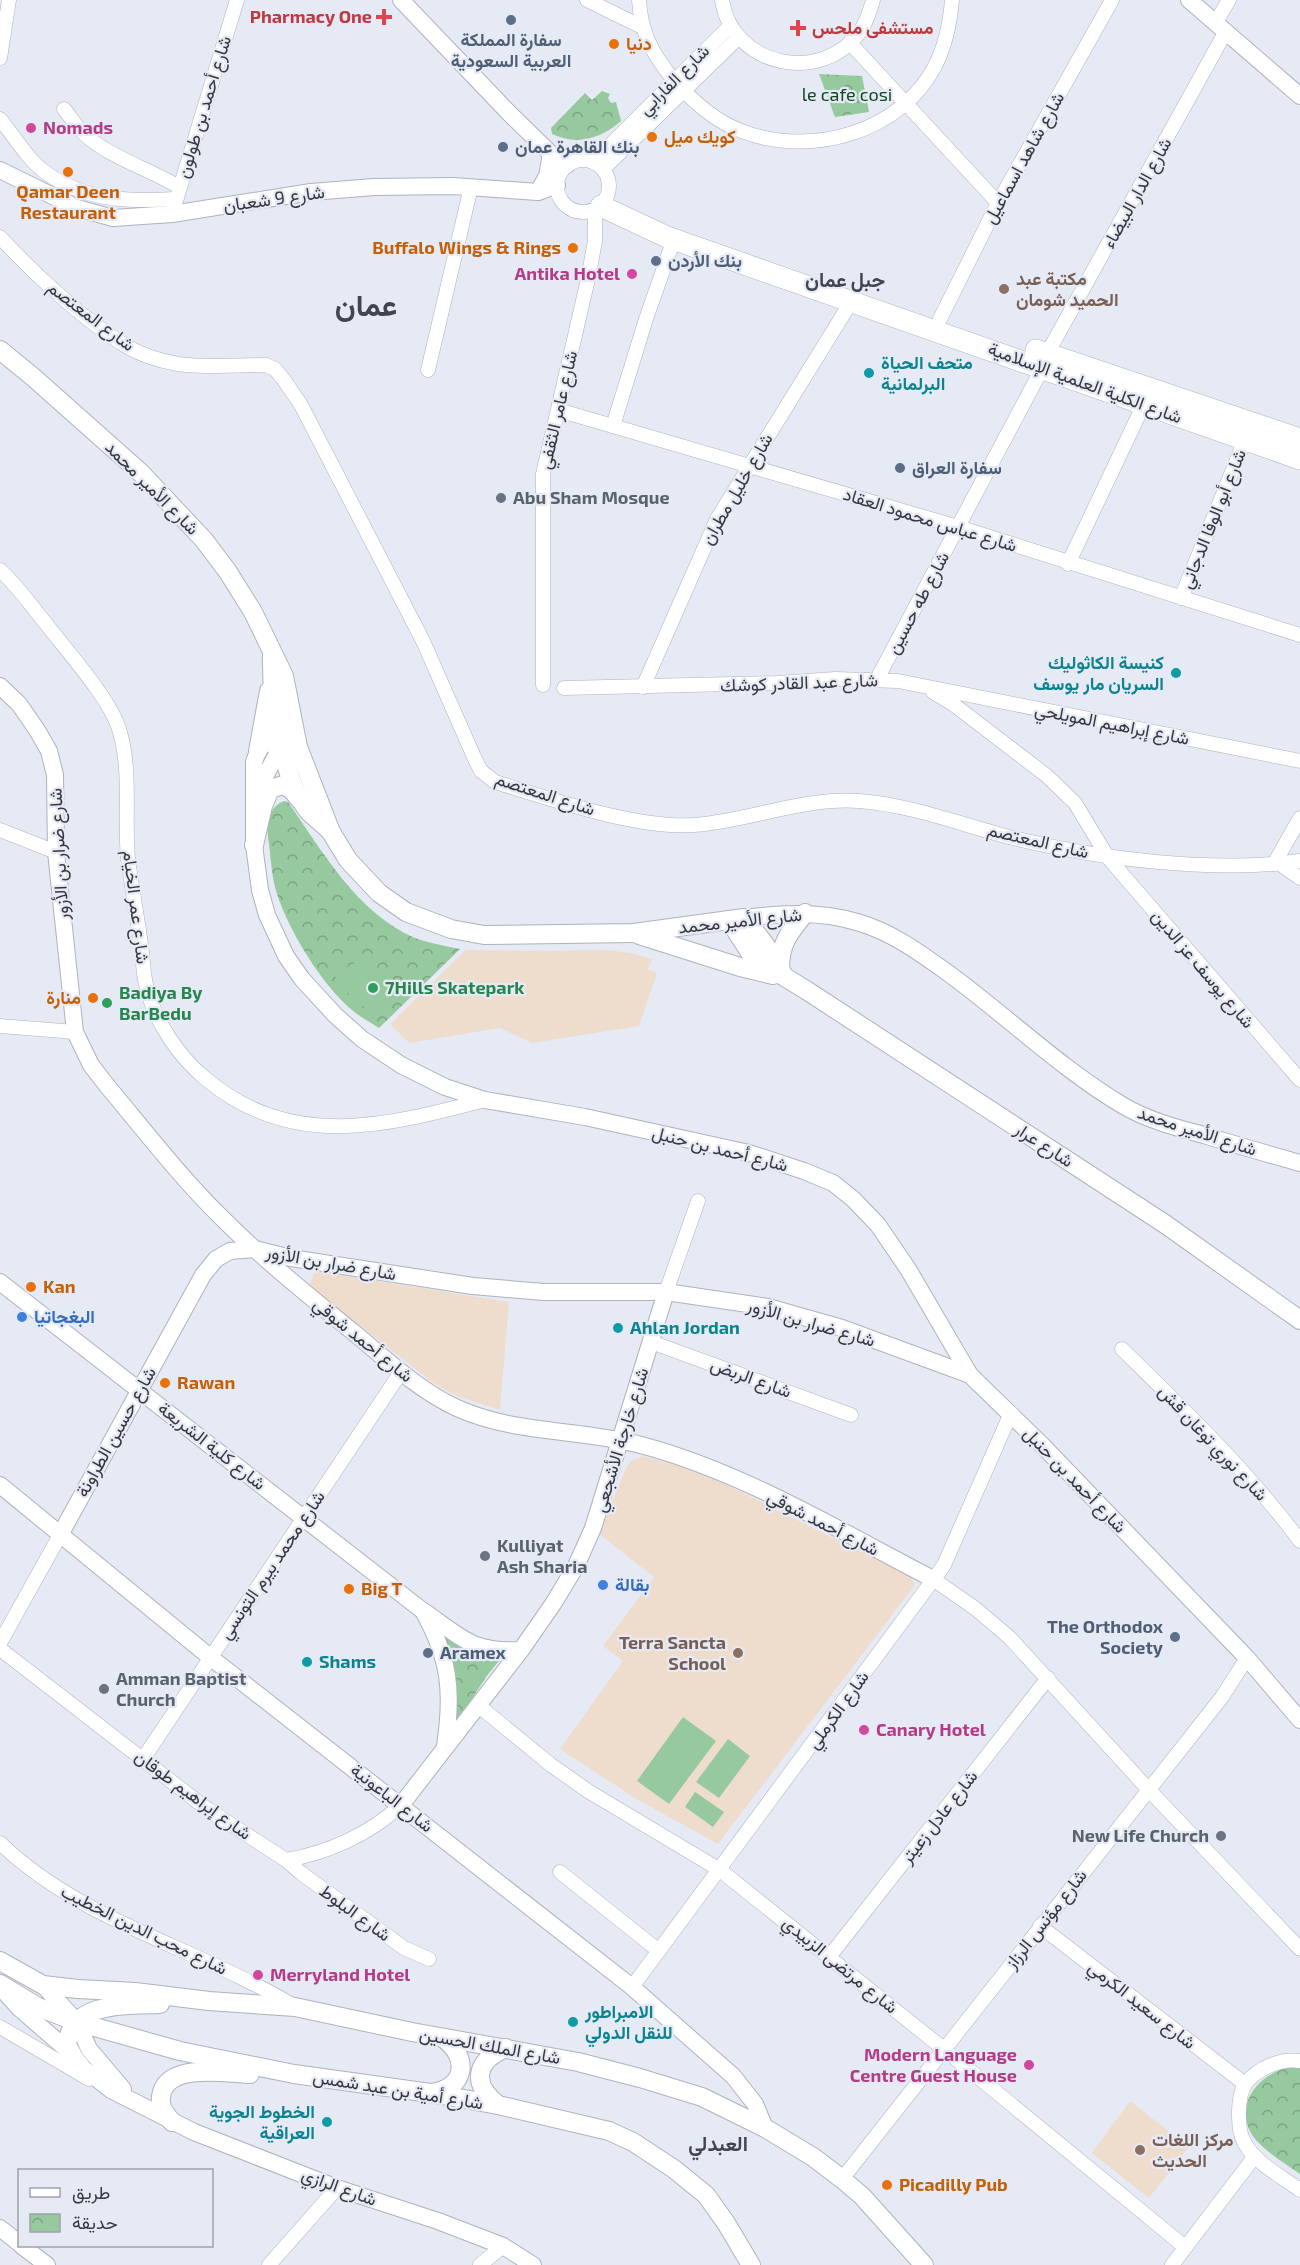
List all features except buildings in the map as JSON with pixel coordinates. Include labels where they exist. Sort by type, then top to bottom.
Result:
[{"type":"main road","name":"شارع الكلية العلمية الإسلامية","points":[[601,204],[674,239],[851,302],[1300,439]]},
{"type":"main road","name":"شارع الكلية العلمية الإسلامية","points":[[601,204],[630,208],[744,252],[940,319],[1144,404],[1300,459]]},
{"type":"main road","name":"شارع الأمير محمد","points":[[0,350],[33,376],[141,473],[204,540],[246,599],[273,651],[286,685],[293,722],[286,743],[331,832],[348,860],[379,893],[406,912],[436,925],[484,935],[634,933],[737,919]]},
{"type":"main road","name":"شارع الأمير محمد","points":[[273,651],[272,678],[293,783],[308,811],[331,832]]},
{"type":"main road","points":[[258,751],[272,678]]},
{"type":"main road","points":[[254,845],[263,806],[270,789],[274,786],[283,785],[292,790],[308,811]]},
{"type":"main road","points":[[634,933],[740,967],[782,973],[780,955],[783,945],[787,935],[805,914]]},
{"type":"main road","name":"شارع عرار","points":[[737,919],[751,954],[1165,1224],[1300,1320]]},
{"type":"main road","name":"شارع الملك الحسين","points":[[0,1962],[43,1985],[295,2007],[443,2038],[578,2062],[702,2097],[765,2128],[813,2157],[862,2196],[924,2265]]},
{"type":"main road","name":"شارع أمية بن عبد شمس","points":[[0,1985],[38,2007],[78,2022],[180,2051],[294,2074],[498,2105],[609,2131],[633,2142],[674,2169],[706,2195],[751,2265]]},
{"type":"main road","points":[[72,2054],[67,2045],[67,2039],[78,2022],[94,2010],[114,2006],[209,2001]]},
{"type":"main road","points":[[430,2093],[450,2088],[460,2073],[459,2057],[455,2049],[443,2038]]},
{"type":"main road","points":[[498,2105],[488,2097],[482,2087],[480,2073],[487,2058],[506,2048]]},
{"type":"main road","points":[[172,2122],[160,2103],[164,2086],[178,2075],[190,2072],[294,2074]]},
{"type":"street","points":[[0,58],[9,0]]},
{"type":"street","name":"شارع أحمد بن طولون","points":[[176,200],[237,0]]},
{"type":"street","points":[[401,0],[509,113],[551,154],[567,165]]},
{"type":"street","points":[[587,0],[642,27]]},
{"type":"street","points":[[639,0],[642,27],[656,57],[684,92],[708,114],[744,132],[778,140],[814,141],[858,133],[881,122],[906,102],[926,81],[935,67],[944,46],[952,0]]},
{"type":"street","points":[[722,0],[730,26],[738,38],[754,51],[769,59],[803,64],[836,54],[850,43],[861,30],[869,15],[873,0]]},
{"type":"street","name":"شارع شاهد اسماعيل","points":[[940,319],[998,203],[1112,0]]},
{"type":"street","points":[[1189,0],[1300,96]]},
{"type":"street","name":"شارع الدار البيضاء","points":[[1045,361],[1221,26],[1229,0]]},
{"type":"street","name":"شارع الفارابي","points":[[599,165],[674,80],[730,26]]},
{"type":"street","name":"شارع الفارابي","points":[[599,165],[684,92],[738,38]]},
{"type":"street","points":[[850,43],[998,203]]},
{"type":"street","points":[[64,109],[82,132],[176,200]]},
{"type":"street","points":[[0,119],[45,172],[81,191],[110,199],[176,200]]},
{"type":"street","points":[[538,192],[547,176],[551,154]]},
{"type":"street","points":[[582,160],[599,165],[609,183],[601,204],[588,212],[572,210],[561,200],[557,185],[558,177],[567,165],[582,160]]},
{"type":"street","name":"شارع 9 شعبان","points":[[0,170],[77,208],[113,218],[176,200],[374,187],[471,187],[538,192],[557,185]]},
{"type":"street","points":[[428,370],[471,187]]},
{"type":"street","name":"شارع عامر الثقفي","points":[[543,685],[542,482],[588,279],[601,204]]},
{"type":"street","name":"شارع المعتصم","points":[[0,237],[49,285],[126,346],[142,354],[180,364],[266,365],[274,369],[284,380],[301,405],[423,640],[481,771],[495,782],[628,819],[669,824],[693,825],[815,802],[859,801],[913,811],[1021,840],[1107,856],[1191,864],[1277,864],[1300,861]]},
{"type":"street","points":[[613,426],[645,320],[674,239]]},
{"type":"street","name":"شارع خليل مطران","points":[[643,687],[717,519],[851,302]]},
{"type":"street","name":"شارع طه حسين","points":[[878,679],[1045,361]]},
{"type":"street","points":[[1068,564],[1144,404]]},
{"type":"street","name":"شارع عباس محمود العقاد","points":[[558,410],[958,527],[1068,564],[1300,635]]},
{"type":"street","name":"شارع أبو الوفا الدجاني","points":[[1180,598],[1245,441]]},
{"type":"street","name":"شارع عمر الخيام","points":[[0,570],[72,657],[110,708],[119,728],[126,769],[128,858],[147,989],[163,1026],[183,1058],[202,1076],[233,1099],[271,1117],[307,1125],[340,1126],[396,1121],[485,1100]]},
{"type":"street","name":"شارع عبد القادر كوشك","points":[[564,688],[878,679],[924,686],[953,704],[1047,776],[1075,803],[1107,856]]},
{"type":"street","name":"شارع ضرار بن الأزور","points":[[0,686],[18,704],[37,730],[49,751],[55,775],[56,852],[75,1032],[91,1065],[116,1096],[220,1217],[255,1249],[307,1261],[473,1286],[544,1292],[666,1292],[768,1307],[842,1329],[970,1375]]},
{"type":"street","name":"شارع إبراهيم المويلحي","points":[[924,686],[1300,761]]},
{"type":"street","points":[[258,751],[262,746],[286,743]]},
{"type":"street","name":"شارع أحمد بن حنبل","points":[[253,800],[286,743]]},
{"type":"street","name":"شارع أحمد بن حنبل","points":[[258,751],[254,762],[253,800],[254,845],[260,891],[286,956],[318,998],[362,1039],[401,1065],[445,1087],[485,1100],[585,1117],[749,1153],[804,1171],[833,1184],[853,1199],[878,1225],[908,1269],[970,1375],[1011,1413],[1247,1658],[1300,1719]]},
{"type":"street","points":[[1300,818],[1277,864],[1300,878]]},
{"type":"street","points":[[0,830],[56,852]]},
{"type":"street","name":"شارع يوسف عز الدين","points":[[1107,856],[1300,1080]]},
{"type":"street","name":"شارع الأمير محمد","points":[[737,919],[805,914],[833,916],[856,921],[892,936],[976,993],[1064,1065],[1125,1107],[1181,1129],[1300,1163]]},
{"type":"street","points":[[0,1026],[75,1032]]},
{"type":"street","name":"شارع خارجة الأشجعي","points":[[401,1805],[521,1650],[553,1604],[583,1551],[593,1528],[666,1292],[698,1201]]},
{"type":"street","name":"شارع أحمد شوقي","points":[[255,1249],[401,1372],[437,1398],[466,1411],[530,1428],[620,1440],[678,1456],[723,1474],[792,1507],[933,1579],[994,1623],[1300,1949]]},
{"type":"street","name":"شارع حسين الطراونة","points":[[0,1643],[210,1266],[216,1259],[230,1251],[255,1249]]},
{"type":"street","points":[[295,1284],[293,1277],[295,1267],[307,1261]]},
{"type":"street","name":"شارع كلية الشريعة","points":[[0,1282],[214,1450],[463,1640],[492,1650],[521,1650]]},
{"type":"street","name":"شارع الربض","points":[[651,1342],[851,1414]]},
{"type":"street","name":"شارع نوري توغان قش","points":[[1122,1349],[1207,1432],[1300,1541]]},
{"type":"street","name":"شارع محمد بيرم التونسي","points":[[143,1759],[401,1372]]},
{"type":"street","name":"شارع الكرملي","points":[[632,1988],[933,1579],[954,1545],[1011,1413]]},
{"type":"street","name":"شارع الباعونية","points":[[0,1485],[210,1657],[632,1988],[734,2076],[754,2104],[765,2128]]},
{"type":"street","name":"شارع كلية الشريعة","points":[[423,1611],[439,1645],[447,1671],[450,1707],[445,1746]]},
{"type":"street","name":"شارع إبراهيم طوقان","points":[[0,1649],[207,1809],[286,1860]]},
{"type":"street","name":"شارع مؤنس الرزاز","points":[[842,2179],[1222,1697],[1247,1658]]},
{"type":"street","name":"شارع عادل زعيتر","points":[[829,1957],[1048,1678]]},
{"type":"street","name":"شارع مرتضى الزبيدي","points":[[479,1706],[551,1765],[588,1791],[720,1870],[945,2050],[1185,2247]]},
{"type":"street","points":[[286,1860],[306,1856],[357,1836],[381,1823],[401,1805]]},
{"type":"street","name":"شارع محب الدين الخطيب","points":[[0,1843],[24,1866],[81,1903],[257,1985],[295,2007]]},
{"type":"street","name":"شارع البلوط","points":[[286,1860],[300,1873],[404,1948],[429,1959]]},
{"type":"street","points":[[560,1872],[659,1951]]},
{"type":"street","name":"شارع سعيد الكرمي","points":[[1040,1926],[1245,2084]]},
{"type":"street","name":"شارع الرازي","points":[[0,1985],[19,2008],[72,2054],[84,2069],[111,2090],[172,2122],[337,2187],[503,2246],[533,2265]]},
{"type":"street","name":"شارع الرازي","points":[[43,1985],[78,2022],[89,2049],[97,2061],[145,2107]]},
{"type":"street","points":[[0,2027],[111,2090]]},
{"type":"street","points":[[1300,2061],[1279,2062],[1261,2071],[1245,2084],[1240,2104],[1239,2123],[1244,2142],[1255,2156],[1300,2190]]},
{"type":"street","points":[[1172,2265],[1255,2156]]},
{"type":"street","points":[[269,2265],[337,2187]]},
{"type":"street","points":[[0,2228],[18,2243]]},
{"type":"street","points":[[480,2265],[503,2246]]},
{"type":"street","points":[[24,2247],[47,2265]]},
{"type":"shaded area","points":[[466,950],[606,950],[631,953],[652,959],[648,969],[657,973],[639,1026],[532,1043],[500,1028],[409,1043],[390,1024]]},
{"type":"shaded area","points":[[315,1271],[509,1302],[500,1410],[459,1397],[435,1384],[309,1286]]},
{"type":"shaded area","name":"Terra Sancta School","points":[[643,1456],[686,1468],[723,1483],[911,1577],[915,1585],[718,1844],[638,1800],[560,1749],[623,1661],[603,1646],[654,1577],[599,1534],[627,1466],[631,1461]]},
{"type":"shaded area","name":"مركز اللغات الحديث","points":[[1130,2101],[1189,2147],[1149,2198],[1092,2153]]},
{"type":"green space","name":"le cafe cosi","points":[[819,74],[862,76],[869,112],[835,117]]},
{"type":"green space","points":[[602,91],[610,94],[608,98],[611,103],[616,102],[621,121],[606,132],[580,140],[561,138],[552,134],[551,128],[585,93],[592,100]]},
{"type":"green space","points":[[288,802],[343,879],[376,913],[394,927],[415,938],[460,949],[379,1028],[352,1010],[329,987],[308,957],[282,909],[274,882],[268,831],[271,813],[278,804]]},
{"type":"green space","name":"7Hills Skatepark","points":[[361,959],[402,985],[402,991],[379,1012],[358,1003],[334,975]]},
{"type":"green space","points":[[442,1632],[469,1651],[502,1657],[457,1722],[454,1667]]},
{"type":"green space","points":[[683,1717],[716,1741],[669,1804],[637,1781]]},
{"type":"green space","points":[[728,1739],[750,1756],[719,1798],[696,1782]]},
{"type":"green space","points":[[695,1792],[724,1812],[713,1827],[685,1807]]},
{"type":"green space","points":[[1291,2067],[1300,2067],[1300,2174],[1271,2154],[1255,2139],[1248,2127],[1246,2116],[1247,2104],[1258,2084],[1268,2076]]},
{"type":"place","name":"Pharmacy One","points":[[384,17]]},
{"type":"place","name":"سفارة المملكة العربية السعودية","points":[[511,20]]},
{"type":"place","name":"مستشفى ملحس","points":[[798,28]]},
{"type":"place","name":"دنيا","points":[[614,44]]},
{"type":"place","name":"Nomads","points":[[31,128]]},
{"type":"place","name":"كويك ميل","points":[[652,137]]},
{"type":"place","name":"بنك القاهرة عمان","points":[[503,147]]},
{"type":"place","name":"Qamar Deen Restaurant","points":[[68,172]]},
{"type":"place","name":"Buffalo Wings & Rings","points":[[573,248]]},
{"type":"place","name":"بنك الأردن","points":[[656,261]]},
{"type":"place","name":"Antika Hotel","points":[[632,274]]},
{"type":"place","name":"مكتبة عبد الحميد شومان","points":[[1004,289]]},
{"type":"place","name":"متحف الحياة البرلمانية","points":[[869,373]]},
{"type":"place","name":"سفارة العراق","points":[[900,468]]},
{"type":"place","name":"Abu Sham Mosque","points":[[501,498]]},
{"type":"place","name":"كنيسة الكاثوليك السريان مار يوسف","points":[[1176,673]]},
{"type":"place","name":"7Hills Skatepark","points":[[373,988]]},
{"type":"place","name":"منارة","points":[[93,998]]},
{"type":"place","name":"Badiya By BarBedu","points":[[107,1003]]},
{"type":"place","name":"Kan","points":[[31,1287]]},
{"type":"place","name":"البغجاتيا","points":[[22,1317]]},
{"type":"place","name":"Ahlan Jordan","points":[[618,1328]]},
{"type":"place","name":"Rawan","points":[[165,1383]]},
{"type":"place","name":"Kulliyat Ash Sharia","points":[[485,1556]]},
{"type":"place","name":"بقالة","points":[[603,1585]]},
{"type":"place","name":"Big T","points":[[349,1589]]},
{"type":"place","name":"The Orthodox Society","points":[[1175,1637]]},
{"type":"place","name":"Aramex","points":[[428,1653]]},
{"type":"place","name":"Terra Sancta School","points":[[738,1653]]},
{"type":"place","name":"Shams","points":[[307,1662]]},
{"type":"place","name":"Amman Baptist Church","points":[[104,1689]]},
{"type":"place","name":"Canary Hotel","points":[[864,1730]]},
{"type":"place","name":"New Life Church","points":[[1221,1836]]},
{"type":"place","name":"Merryland Hotel","points":[[258,1975]]},
{"type":"place","name":"الامبراطور للنقل الدولي","points":[[573,2022]]},
{"type":"place","name":"Modern Language Centre Guest House","points":[[1029,2065]]},
{"type":"place","name":"الخطوط الجوية العراقية","points":[[327,2122]]},
{"type":"place","name":"مركز اللغات الحديث","points":[[1140,2150]]},
{"type":"place","name":"Picadilly Pub","points":[[887,2185]]},
{"type":"district","name":"جبل عمان","points":[[845,280]]},
{"type":"district","name":"عمان","points":[[366,306]]},
{"type":"district","name":"العبدلي","points":[[718,2144]]}]
